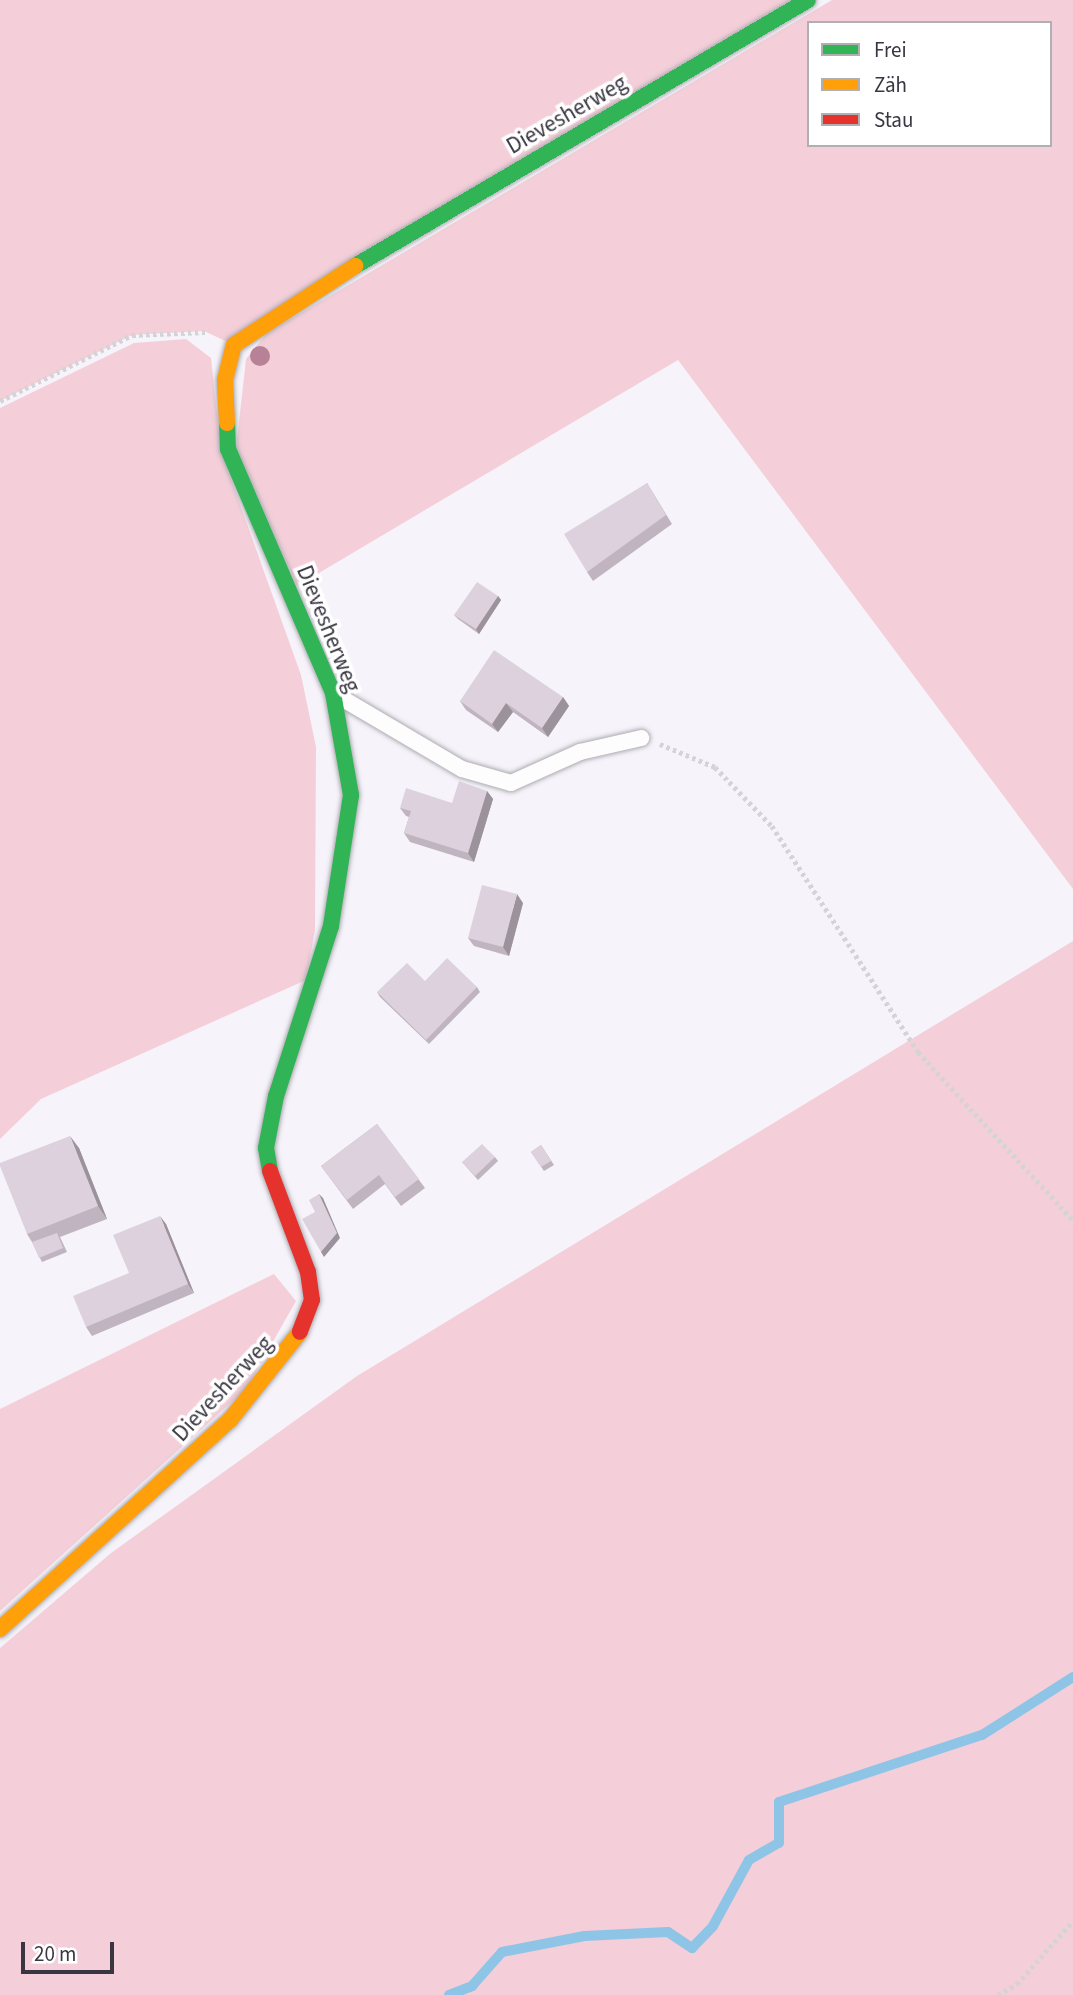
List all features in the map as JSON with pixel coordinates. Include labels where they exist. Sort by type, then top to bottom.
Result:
[{"type":"street","name":"Dievesherweg","points":[[0,1629],[230,1420],[283,1360],[306,1320],[313,1285],[273,1192],[266,1147],[276,1096],[331,926],[348,845],[351,795],[333,693],[228,449],[225,380],[234,345],[262,321],[808,0]]},
{"type":"lane","points":[[333,693],[462,769],[511,783],[580,752],[641,738]]},
{"type":"path","points":[[0,401],[132,335],[204,331],[234,345]]},
{"type":"path","points":[[641,738],[715,767],[772,826],[918,1052],[1073,1220]]},
{"type":"path","points":[[998,1995],[1017,1984],[1073,1921]]},
{"type":"shaded area","points":[[0,0],[791,0],[234,345],[204,331],[132,335],[0,401]]},
{"type":"shaded area","points":[[832,0],[1073,0],[1073,889],[678,360],[297,586],[236,449],[246,359],[267,333]]},
{"type":"shaded area","points":[[186,339],[211,358],[221,451],[301,675],[316,747],[315,930],[306,980],[41,1099],[0,1139],[0,408],[134,343]]},
{"type":"shaded area","points":[[1073,941],[1073,1995],[0,1995],[0,1648],[111,1553],[357,1376]]},
{"type":"shaded area","points":[[274,1274],[296,1301],[246,1389],[0,1611],[0,1409]]},
{"type":"building","points":[[647,483],[666,515],[587,572],[564,534]]},
{"type":"building","points":[[477,582],[498,596],[476,629],[454,615]]},
{"type":"building","points":[[494,650],[563,697],[542,728],[506,703],[492,724],[460,701]]},
{"type":"building","points":[[459,781],[487,791],[468,853],[404,833],[411,811],[400,808],[406,788],[452,803]]},
{"type":"building","points":[[482,885],[517,894],[503,947],[468,938]]},
{"type":"building","points":[[447,958],[477,987],[426,1040],[377,992],[407,963],[425,981]]},
{"type":"building","points":[[377,1124],[419,1179],[395,1197],[379,1175],[347,1200],[321,1166]]},
{"type":"building","points":[[70,1136],[98,1206],[27,1234],[0,1163]]},
{"type":"building","points":[[482,1144],[495,1157],[475,1176],[462,1162]]},
{"type":"building","points":[[541,1145],[551,1161],[541,1167],[531,1152]]},
{"type":"building","points":[[319,1194],[337,1233],[321,1252],[302,1219],[315,1212],[309,1200]]},
{"type":"building","points":[[160,1216],[188,1284],[86,1327],[73,1296],[129,1273],[113,1235]]},
{"type":"building","points":[[57,1233],[63,1248],[39,1258],[32,1242]]},
{"type":"waterway","points":[[449,1995],[472,1986],[502,1952],[584,1936],[668,1932],[692,1948],[713,1926],[749,1860],[779,1843],[779,1802],[982,1735],[1073,1677]]},
{"type":"traffic: fast","points":[[355,266],[808,0]]},
{"type":"traffic: fast","points":[[227,423],[228,449],[333,693],[351,795],[331,926],[276,1096],[266,1148],[270,1171]]},
{"type":"traffic: slow","points":[[227,423],[225,380],[234,345],[355,266]]},
{"type":"traffic: slow","points":[[0,1629],[230,1420],[300,1332]]},
{"type":"traffic: jam","points":[[270,1171],[308,1272],[312,1300],[300,1332]]}]
